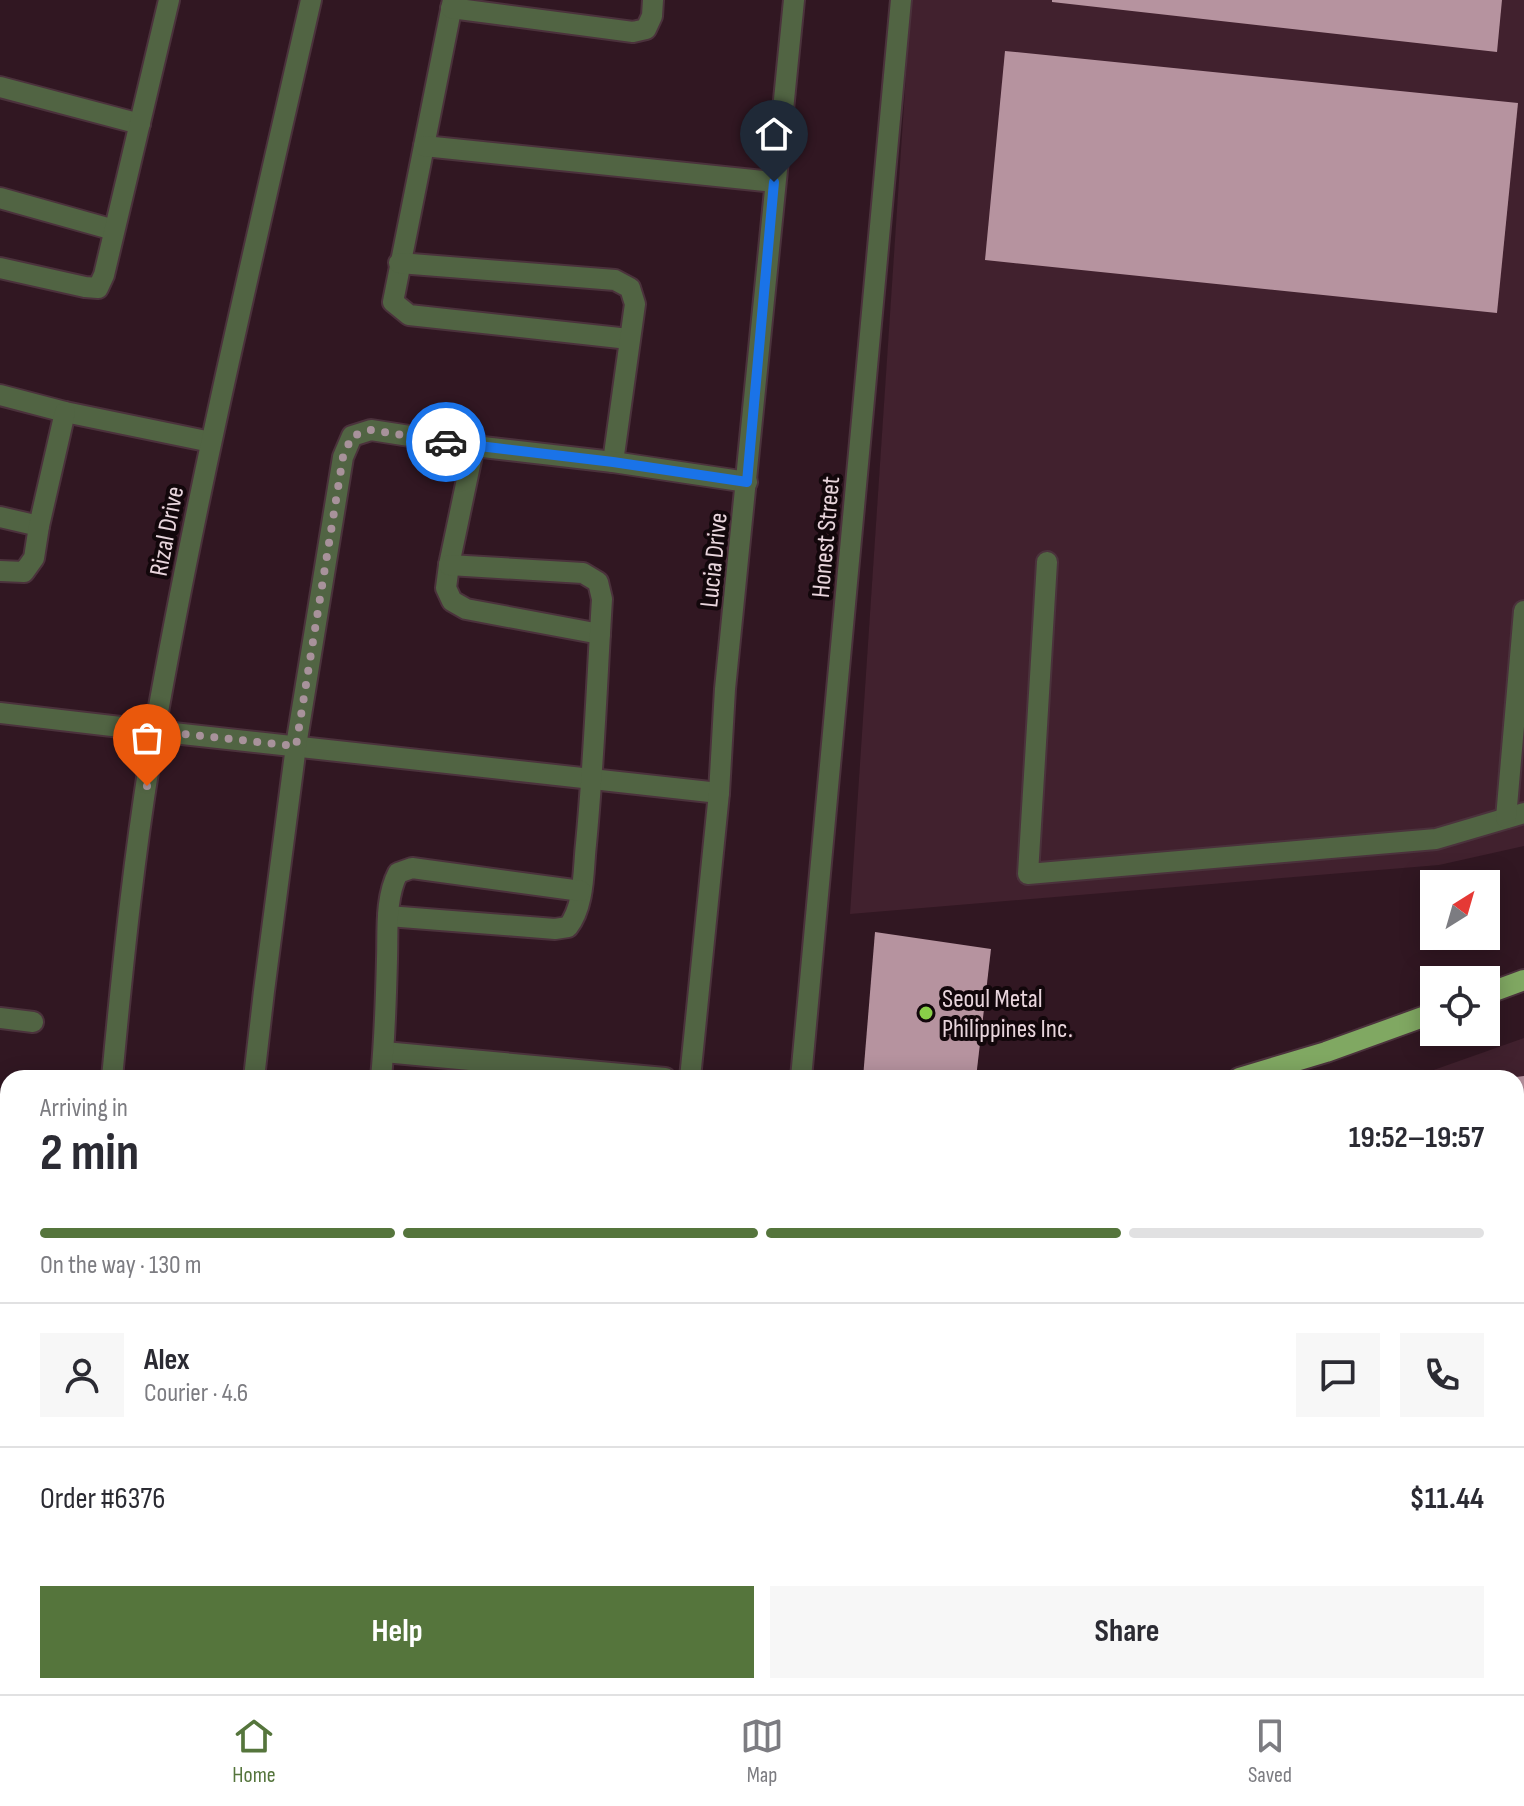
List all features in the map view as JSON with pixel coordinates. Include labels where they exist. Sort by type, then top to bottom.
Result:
[{"type":"main road","points":[[1500,989],[1524,980]]},
{"type":"main road","points":[[1266,1070],[1420,1018]]},
{"type":"street","points":[[0,268],[98,288],[104,275],[169,0]]},
{"type":"street","name":"Rizal Drive","points":[[113,1070],[127,922],[155,731],[211,442],[311,0]]},
{"type":"street","points":[[629,339],[409,315],[393,302],[452,4],[633,32],[646,29],[652,16],[653,0]]},
{"type":"street","name":"Lucia Drive","points":[[691,1070],[719,793],[725,689],[794,0]]},
{"type":"street","name":"Honest Street","points":[[802,1070],[901,0]]},
{"type":"street","points":[[0,87],[140,124]]},
{"type":"street","points":[[424,146],[774,182]]},
{"type":"street","points":[[0,198],[114,230]]},
{"type":"street","points":[[399,263],[615,280],[630,288],[635,304],[613,462]]},
{"type":"street","points":[[0,395],[65,412],[211,442]]},
{"type":"street","points":[[0,571],[24,572],[34,558],[65,412]]},
{"type":"street","points":[[255,1070],[296,746],[343,457],[352,436],[371,430],[747,482]]},
{"type":"street","points":[[474,446],[449,565],[446,588],[452,601],[466,609],[600,634]]},
{"type":"street","points":[[0,517],[39,526]]},
{"type":"street","points":[[1047,562],[1028,874],[1436,839],[1515,816],[1524,611]]},
{"type":"street","points":[[388,916],[555,929],[568,927],[575,918],[581,891],[593,778],[602,599],[598,582],[583,573],[449,565]]},
{"type":"street","points":[[0,713],[719,793]]},
{"type":"street","points":[[382,1070],[388,916],[392,886],[398,873],[412,868],[581,891]]},
{"type":"street","points":[[0,1018],[33,1022]]},
{"type":"street","points":[[384,1052],[579,1070]]},
{"type":"shaded area","points":[[911,0],[1524,0],[1524,846],[1439,865],[850,914]]},
{"type":"shaded area","points":[[1524,1038],[1524,1070],[1434,1070]]},
{"type":"building","points":[[1052,0],[1502,0],[1497,52]]},
{"type":"building","points":[[1005,51],[1518,103],[1497,313],[985,260]]},
{"type":"building","name":"Seoul Metal Philippines Inc.","points":[[875,932],[991,949],[977,1070],[864,1070]]},
{"type":"way so far","points":[[147,786],[155,731],[296,746],[343,457],[352,436],[371,430],[446,442]]},
{"type":"place","name":"Seoul Metal Philippines Inc.","points":[[926,1013]]},
{"type":"route","points":[[446,442],[747,482],[774,182]]}]
